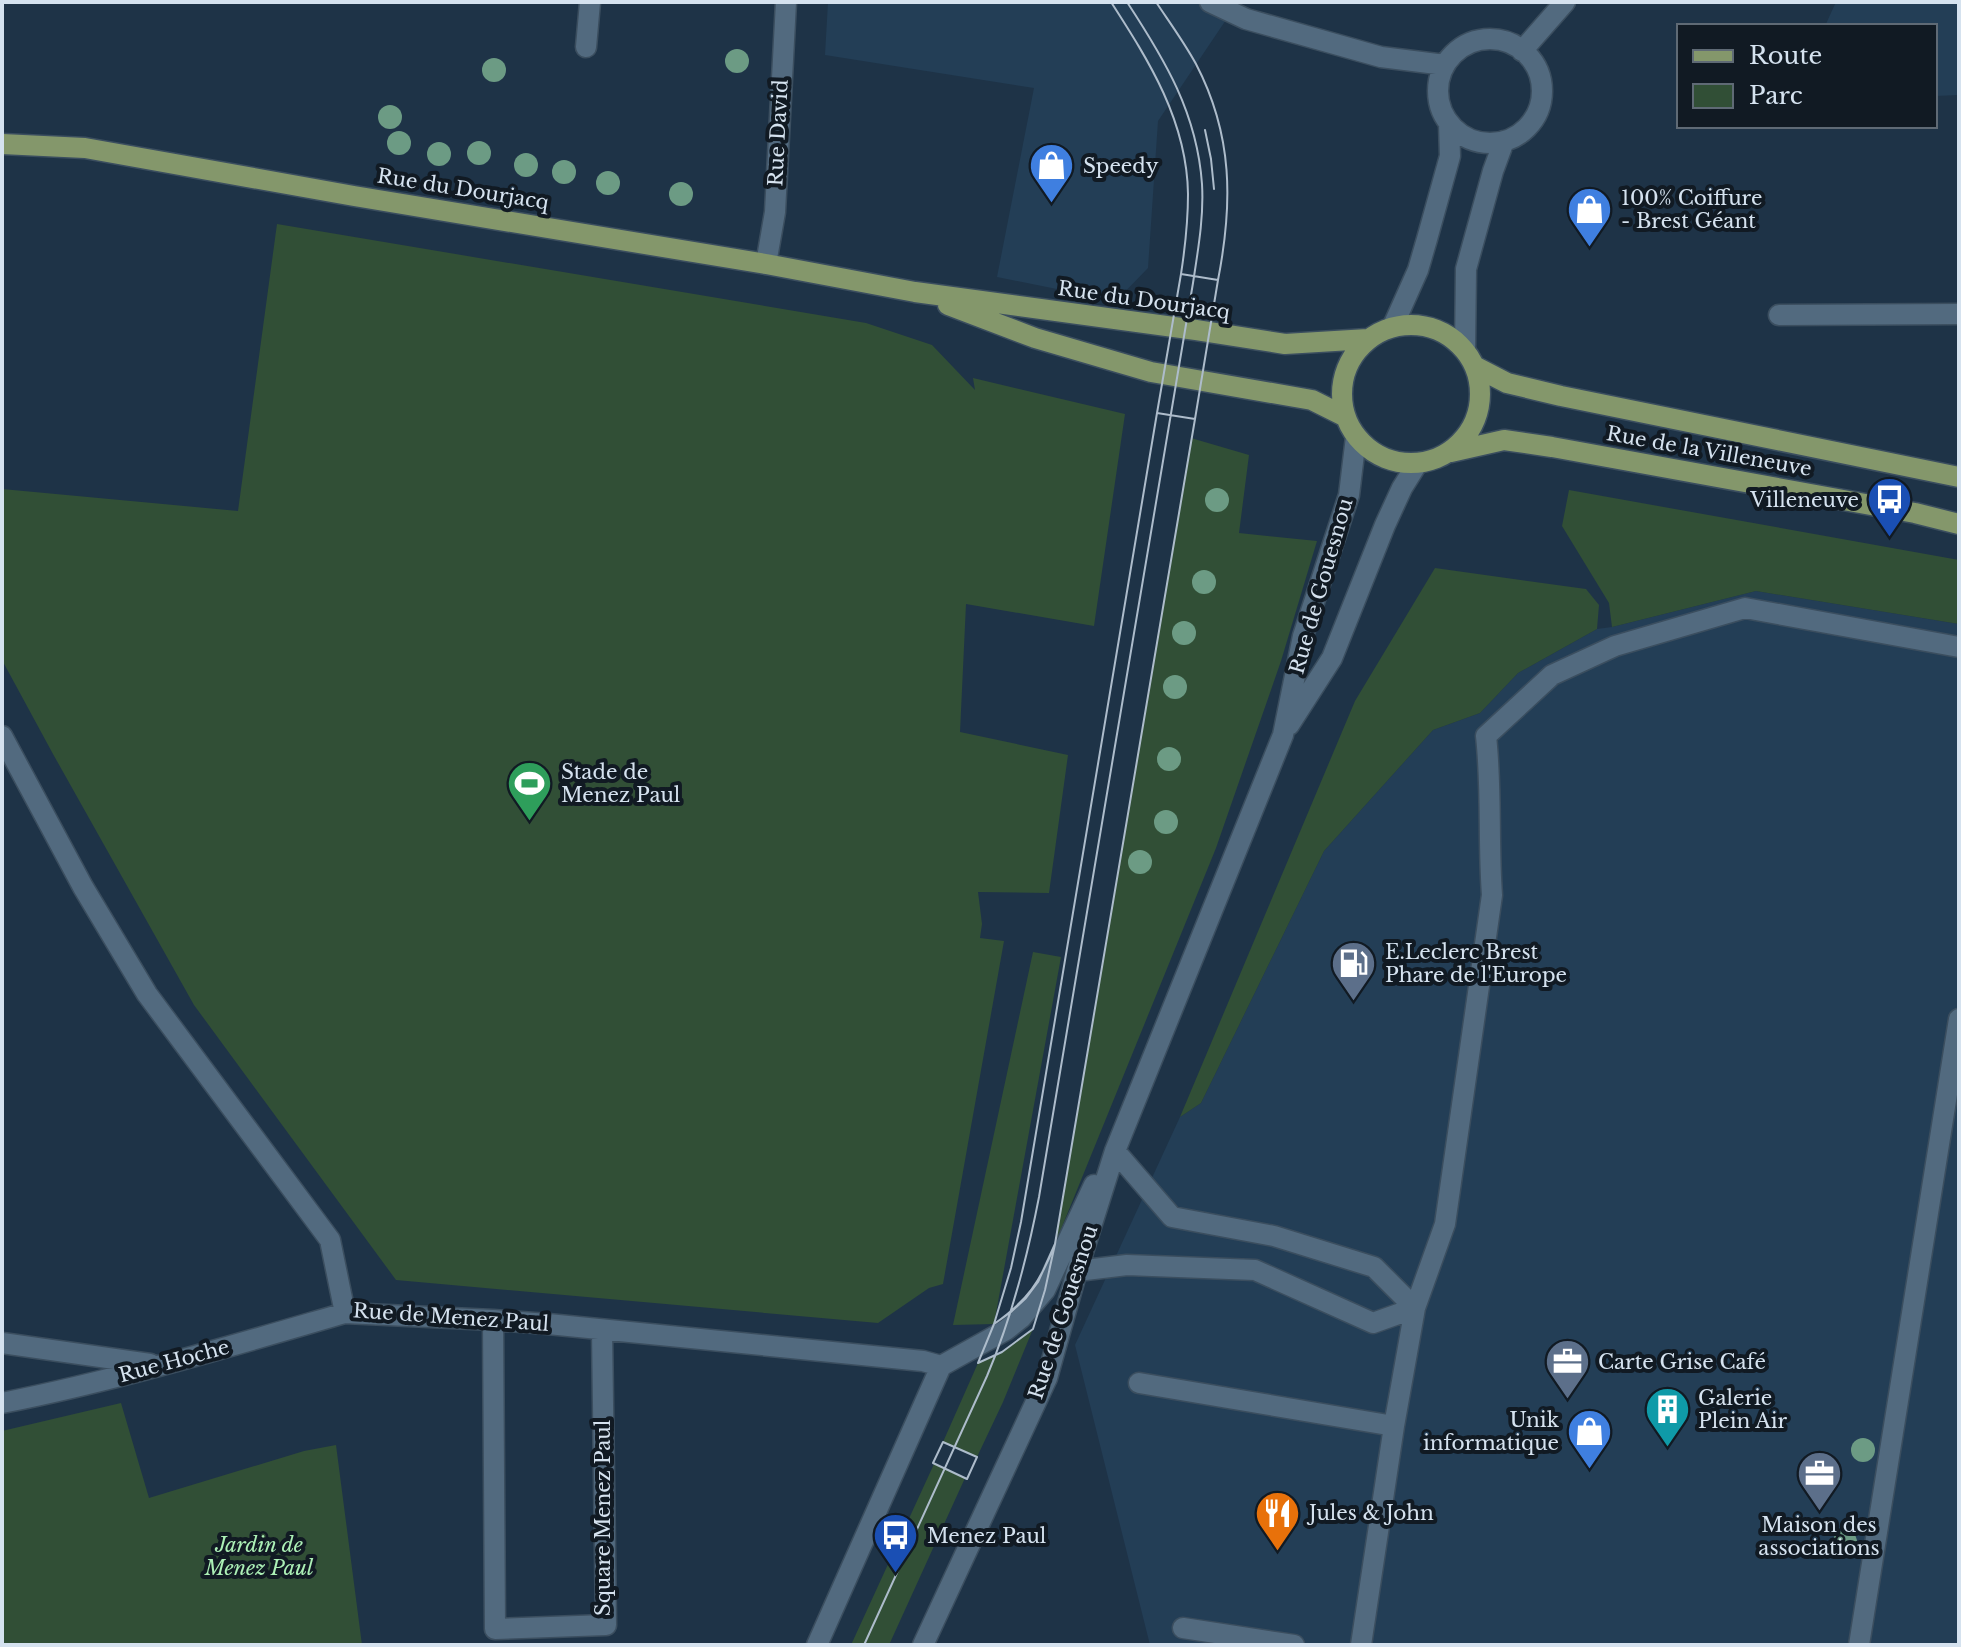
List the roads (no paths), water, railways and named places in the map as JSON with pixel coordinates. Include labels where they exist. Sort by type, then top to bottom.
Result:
[{"type":"main road","name":"Rue du Dourjacq","points":[[2,144],[85,148],[915,292],[1285,344],[1368,339]]},
{"type":"main road","name":"Rue du Dourjacq","points":[[915,292],[1035,338],[1151,372],[1312,400],[1344,416]]},
{"type":"main road","points":[[1413,324],[1432,327],[1450,336],[1470,358],[1481,390],[1478,414],[1467,435],[1451,452],[1417,464],[1394,462],[1373,453],[1356,437],[1344,416],[1341,388],[1349,361],[1368,339],[1393,326],[1413,324]]},
{"type":"main road","name":"Rue de la Villeneuve","points":[[1470,358],[1507,383],[1959,477]]},
{"type":"main road","name":"Rue de la Villeneuve","points":[[1451,452],[1504,440],[1900,510],[1959,524]]},
{"type":"street","points":[[586,47],[590,2]]},
{"type":"street","name":"Rue David","points":[[766,264],[775,212],[786,2]]},
{"type":"street","points":[[1210,2],[1246,19],[1381,57],[1445,65]]},
{"type":"street","points":[[1522,51],[1565,2]]},
{"type":"street","points":[[1489,39],[1507,42],[1522,51],[1534,62],[1540,77],[1542,94],[1531,124],[1519,135],[1489,144],[1460,134],[1449,124],[1441,110],[1439,79],[1445,65],[1457,51],[1472,42],[1489,39]]},
{"type":"street","points":[[1393,326],[1418,270],[1427,239],[1450,156],[1449,124]]},
{"type":"street","points":[[1470,358],[1466,269],[1504,141]]},
{"type":"street","points":[[1779,315],[1959,314]]},
{"type":"street","name":"Rue de Gouesnou","points":[[1283,735],[1303,636],[1349,495],[1356,437]]},
{"type":"street","name":"Rue de Gouesnou","points":[[923,1645],[1047,1378],[1115,1151],[1283,735],[1332,658],[1385,525],[1417,464]]},
{"type":"street","points":[[1361,1645],[1415,1308],[1445,1224],[1492,895],[1486,736],[1552,675],[1615,646],[1745,608],[1959,647]]},
{"type":"street","name":"Rue de Menez Paul","points":[[2,736],[83,887],[147,994],[330,1240],[345,1313],[493,1320],[923,1361],[941,1366]]},
{"type":"street","points":[[1859,1645],[1959,1019]]},
{"type":"street","points":[[1115,1151],[1172,1217],[1274,1236],[1374,1267],[1415,1308]]},
{"type":"street","name":"Rue de Gouesnou","points":[[941,1366],[1006,1330],[1045,1290],[1090,1192],[1115,1151]]},
{"type":"street","points":[[1077,1271],[1127,1265],[1255,1270],[1373,1323],[1415,1308]]},
{"type":"street","name":"Rue Hoche","points":[[2,1403],[162,1366],[345,1313]]},
{"type":"street","name":"Square Menez Paul","points":[[493,1320],[495,1629],[606,1625],[602,1330]]},
{"type":"street","points":[[2,1343],[162,1366]]},
{"type":"street","points":[[817,1645],[941,1366]]},
{"type":"street","points":[[1139,1383],[1394,1426]]},
{"type":"street","points":[[1183,1628],[1294,1645]]},
{"type":"tram line","points":[[1111,2],[1152,69],[1181,142],[1188,194],[1181,274],[1218,280],[1227,197],[1223,143],[1217,117],[1196,64],[1156,2]]},
{"type":"tram line","points":[[864,1645],[987,1376],[1018,1288],[1029,1243],[1193,283],[1202,196],[1194,134],[1166,66],[1127,2]]},
{"type":"tram line","points":[[1205,130],[1214,189]]},
{"type":"tram line","points":[[1181,274],[1218,280],[1195,419],[1157,413],[1181,274]]},
{"type":"tram line","points":[[1157,413],[1195,419],[1055,1244],[1032,1289],[994,1324],[1021,1222],[1157,413]]},
{"type":"tram line","points":[[1055,1244],[1033,1329],[1002,1352],[978,1363],[994,1324],[1026,1298],[1038,1282],[1055,1244]]},
{"type":"tram line","points":[[943,1442],[977,1457],[967,1479],[933,1463],[943,1442]]},
{"type":"place","name":"Speedy","points":[[1052,205]]},
{"type":"place","name":"100% Coiffure - Brest Géant","points":[[1590,249]]},
{"type":"place","name":"Villeneuve","points":[[1890,539]]},
{"type":"place","name":"Stade de Menez Paul","points":[[530,823]]},
{"type":"place","name":"E.Leclerc Brest Phare de l'Europe","points":[[1354,1003]]},
{"type":"place","name":"Carte Grise Café","points":[[1567,1401]]},
{"type":"place","name":"Galerie Plein Air","points":[[1667,1448]]},
{"type":"place","name":"Unik informatique","points":[[1590,1471]]},
{"type":"place","name":"Maison des associations","points":[[1819,1512]]},
{"type":"place","name":"Jules & John","points":[[1278,1552]]},
{"type":"place","name":"Menez Paul","points":[[896,1575]]},
{"type":"park label","name":"Jardin de Menez Paul","points":[[259,1556]]}]
